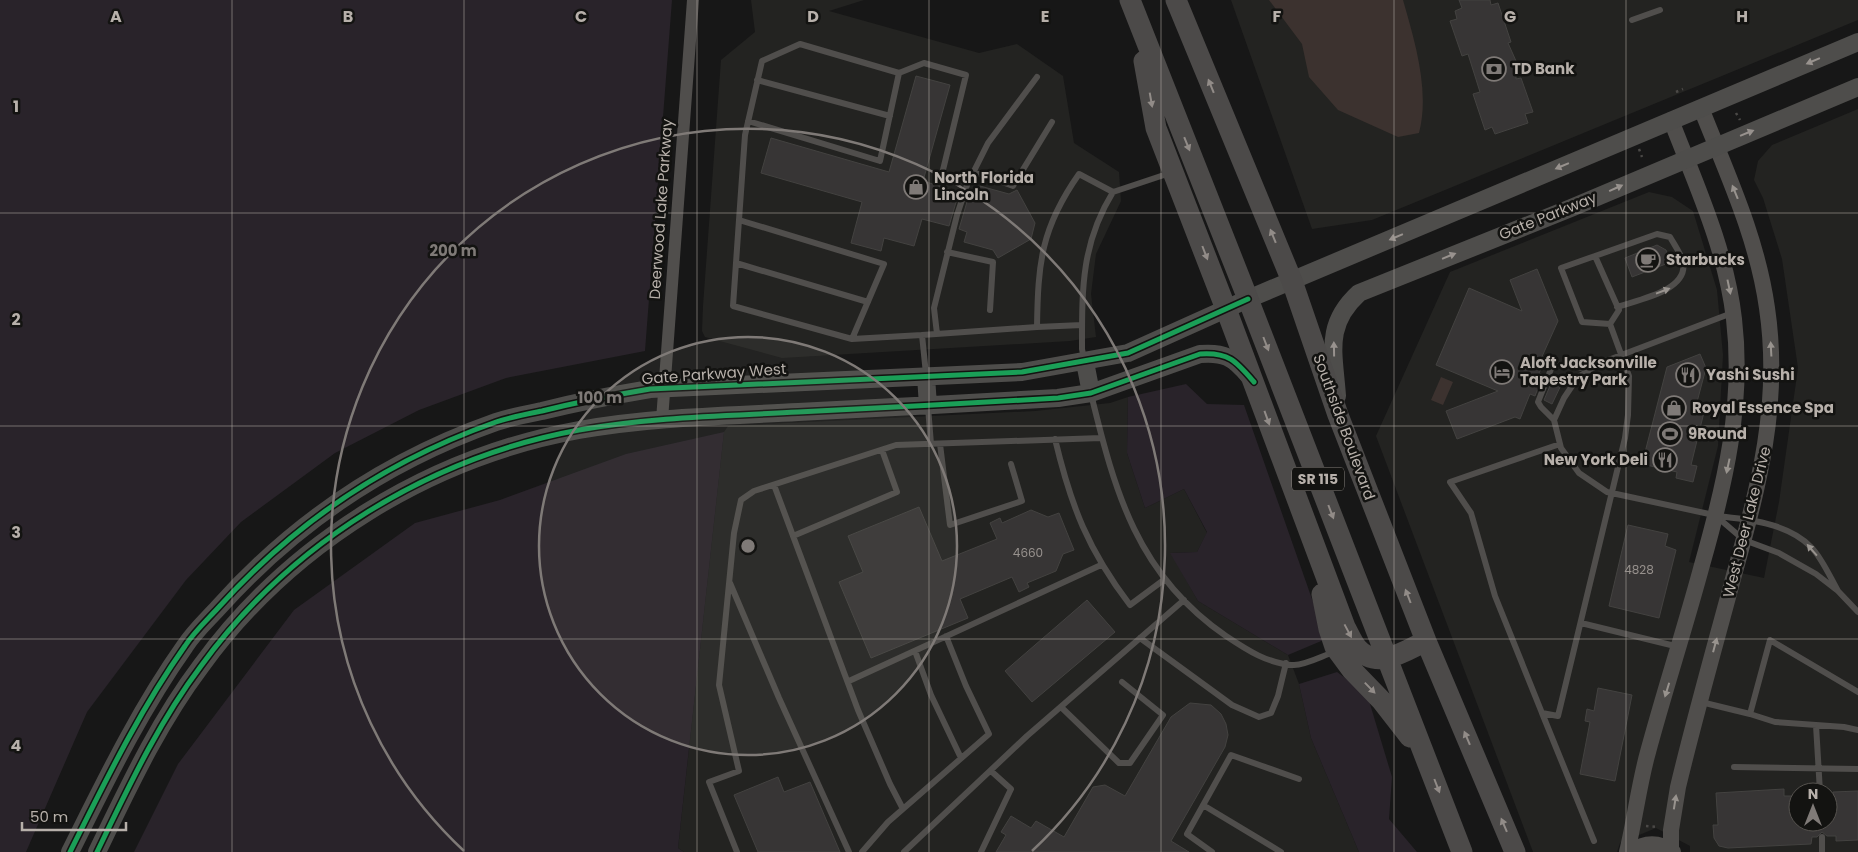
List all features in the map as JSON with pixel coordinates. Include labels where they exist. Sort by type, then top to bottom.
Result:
[{"type":"highway","name":"Southside Boulevard","points":[[1176,0],[1292,281],[1338,415],[1426,641],[1516,852]]},
{"type":"highway","points":[[1133,9],[1156,128],[1254,382],[1345,627],[1357,648],[1371,658],[1387,659],[1426,641]]},
{"type":"highway","name":"SR 115","points":[[1133,9],[1248,299],[1462,852]]},
{"type":"highway","points":[[1311,536],[1329,629],[1338,651],[1352,670],[1382,701],[1424,755]]},
{"type":"main road","points":[[1248,299],[1858,42]]},
{"type":"main road","name":"Gate Parkway","points":[[1338,415],[1334,347],[1336,321],[1346,305],[1359,293],[1570,208],[1685,158],[1858,87]]},
{"type":"main road","name":"Gate Parkway West","points":[[70,852],[139,716],[186,644],[268,556],[321,512],[380,474],[440,444],[498,421],[602,397],[664,388],[1022,372],[1085,362],[1128,353],[1248,299]]},
{"type":"main road","points":[[96,852],[152,740],[201,666],[246,610],[340,529],[405,491],[466,461],[578,430],[662,420],[1058,398],[1091,393],[1200,354],[1216,353],[1236,361],[1254,382]]},
{"type":"main road","points":[[1085,362],[1091,393]]},
{"type":"main road","points":[[926,376],[928,406]]},
{"type":"street","name":"Deerwood Lake Parkway","points":[[662,420],[693,0]]},
{"type":"street","name":"West Deer Lake Drive","points":[[1672,851],[1670,834],[1678,787],[1750,520],[1762,468],[1770,411],[1772,373],[1769,320],[1754,245],[1739,201],[1701,108]]},
{"type":"street","name":"West Deer Lake Drive","points":[[1627,852],[1645,762],[1716,516],[1736,417],[1737,367],[1733,313],[1719,248],[1671,120]]},
{"type":"street","name":"West Deer Lake Drive","points":[[1631,852],[1639,847],[1651,844],[1660,845],[1672,851]]},
{"type":"lane","points":[[1632,20],[1660,10]]},
{"type":"lane","points":[[968,183],[942,174],[966,74],[924,63],[899,73],[800,44],[762,61],[748,122],[732,306],[852,339],[1082,325]]},
{"type":"lane","points":[[748,122],[880,161],[899,73]]},
{"type":"lane","points":[[937,334],[934,308],[947,252],[968,183],[988,142],[1037,77]]},
{"type":"lane","points":[[757,80],[890,116]]},
{"type":"lane","points":[[974,172],[1013,186],[1052,122]]},
{"type":"lane","points":[[1085,362],[1082,350],[1082,278],[1092,232],[1113,192],[1173,172]]},
{"type":"lane","points":[[1037,328],[1040,260],[1060,201],[1079,174],[1113,192]]},
{"type":"lane","points":[[739,220],[884,264],[852,339]]},
{"type":"lane","points":[[1610,324],[1582,322],[1561,268],[1657,234],[1670,237],[1683,262],[1680,280],[1670,288],[1617,307]]},
{"type":"lane","points":[[947,252],[993,262],[990,310]]},
{"type":"lane","points":[[1595,256],[1619,310],[1610,324]]},
{"type":"lane","points":[[736,263],[868,302]]},
{"type":"lane","points":[[1554,420],[1564,398],[1578,376],[1622,355],[1733,313]]},
{"type":"lane","points":[[1542,713],[1558,716],[1612,493],[1628,415],[1629,376],[1610,324]]},
{"type":"lane","points":[[922,335],[926,376]]},
{"type":"lane","points":[[1591,369],[1553,364],[1538,402],[1541,408],[1554,420],[1561,448],[1579,473],[1612,493],[1716,516],[1750,520],[1790,532],[1812,547],[1838,591]]},
{"type":"lane","points":[[1091,393],[1116,491],[1131,525],[1146,552],[1195,613],[1246,649],[1270,661],[1296,665],[1338,651]]},
{"type":"lane","points":[[928,406],[932,444]]},
{"type":"lane","points":[[737,852],[710,782],[738,771],[719,685],[729,581],[739,505],[747,495],[896,445],[1102,438]]},
{"type":"lane","points":[[1055,439],[1070,499],[1083,531],[1101,565],[1130,605],[1166,579]]},
{"type":"lane","points":[[940,444],[950,525],[1022,501],[1011,464]]},
{"type":"lane","points":[[1560,444],[1450,482],[1471,513],[1495,596],[1594,841]]},
{"type":"lane","points":[[793,536],[897,492],[882,450]]},
{"type":"lane","points":[[774,485],[873,746],[903,809]]},
{"type":"lane","points":[[1716,516],[1744,540],[1780,553],[1798,562],[1838,591],[1858,612]]},
{"type":"lane","points":[[848,681],[1101,565]]},
{"type":"lane","points":[[729,581],[778,698],[849,852]]},
{"type":"lane","points":[[904,852],[1061,707],[1184,600]]},
{"type":"lane","points":[[1581,622],[1679,647]]},
{"type":"lane","points":[[862,852],[888,822],[989,734],[966,686],[946,636]]},
{"type":"lane","points":[[1140,638],[1232,705],[1259,717],[1271,713],[1278,696],[1286,664]]},
{"type":"lane","points":[[1750,714],[1770,640],[1858,692]]},
{"type":"lane","points":[[915,651],[932,695],[961,758]]},
{"type":"lane","points":[[1061,707],[1119,763],[1130,763],[1163,714],[1122,682]]},
{"type":"lane","points":[[1700,702],[1775,722],[1844,727],[1858,730]]},
{"type":"lane","points":[[1816,725],[1820,782]]},
{"type":"lane","points":[[1212,852],[1187,834],[1231,755],[1299,779]]},
{"type":"lane","points":[[1734,767],[1858,769]]},
{"type":"lane","points":[[981,852],[1011,790],[991,771]]},
{"type":"lane","points":[[1203,805],[1281,852]]},
{"type":"lane","points":[[1822,837],[1822,852]]},
{"type":"path","points":[[1676,92],[1683,89]]},
{"type":"path","points":[[1645,826],[1662,827]]},
{"type":"shaded area","points":[[0,0],[672,0],[645,351],[506,378],[419,410],[335,453],[241,522],[186,580],[87,712],[26,852],[0,852]]},
{"type":"shaded area","name":"North Florida Lincoln","points":[[751,0],[864,0],[829,11],[979,53],[1017,44],[1063,76],[1074,143],[1119,172],[1121,201],[1096,254],[1091,294],[1096,337],[1070,341],[782,358],[705,337],[702,331],[703,306],[721,60],[755,32]]},
{"type":"shaded area","points":[[1231,0],[1858,0],[1858,20],[1372,220],[1312,229]]},
{"type":"shaded area","points":[[1269,0],[1403,0],[1420,66],[1423,100],[1419,133],[1398,137],[1338,110],[1309,77],[1302,44]]},
{"type":"shaded area","points":[[1858,109],[1858,852],[1690,852],[1690,846],[1656,828],[1620,843],[1617,852],[1533,852],[1376,436],[1450,272],[1649,192],[1672,197],[1693,211],[1717,290],[1723,355],[1718,446],[1689,562],[1764,578],[1779,502],[1798,368],[1782,259],[1763,198],[1754,180],[1758,161],[1772,145]]},
{"type":"shaded area","points":[[1441,377],[1453,382],[1443,405],[1431,400]]},
{"type":"shaded area","points":[[1186,384],[1207,404],[1244,405],[1326,639],[1288,655],[1198,601],[1170,553],[1197,552],[1207,532],[1184,489],[1145,508],[1127,453],[1128,397]]},
{"type":"shaded area","points":[[1128,397],[1127,453],[1145,508],[1184,489],[1207,533],[1197,552],[1171,553],[1198,601],[1288,655],[1299,684],[1311,738],[1359,852],[684,852],[678,848],[724,432],[728,426],[1035,411],[1110,403]]},
{"type":"shaded area","points":[[724,432],[678,848],[684,852],[134,852],[178,764],[294,610],[415,523],[500,500],[626,454]]},
{"type":"shaded area","points":[[1337,672],[1367,694],[1392,777],[1389,819],[1417,852],[1359,852],[1311,738],[1299,684]]},
{"type":"building","name":"TD Bank","points":[[1459,0],[1490,0],[1491,5],[1498,3],[1511,42],[1508,43],[1516,61],[1516,79],[1521,78],[1533,112],[1525,114],[1528,123],[1495,134],[1492,127],[1485,130],[1473,94],[1480,92],[1468,54],[1462,56],[1450,21],[1457,19],[1455,11],[1462,8]]},
{"type":"building","points":[[916,76],[950,85],[923,181],[959,192],[949,226],[922,219],[914,246],[884,238],[881,251],[851,243],[862,202],[761,173],[771,138],[889,172]]},
{"type":"building","points":[[980,186],[1009,194],[1017,190],[1035,223],[1031,239],[998,258],[993,250],[964,242],[967,232],[959,229],[969,195],[977,197]]},
{"type":"building","name":"Starbucks","points":[[1657,245],[1666,250],[1671,262],[1632,277],[1625,258]]},
{"type":"building","points":[[1537,269],[1558,321],[1540,361],[1544,363],[1539,373],[1543,375],[1535,396],[1530,394],[1520,419],[1515,417],[1457,439],[1446,411],[1498,391],[1436,365],[1469,288],[1522,311],[1510,280]]},
{"type":"building","points":[[1700,354],[1706,368],[1697,402],[1706,404],[1691,465],[1697,466],[1693,482],[1676,478],[1677,472],[1642,464],[1667,367]]},
{"type":"building","points":[[1553,379],[1562,383],[1552,404],[1544,400]]},
{"type":"building","points":[[919,507],[942,561],[997,539],[990,523],[1000,518],[1002,523],[1031,510],[1048,517],[1059,513],[1074,550],[1063,554],[1056,571],[1027,583],[1029,587],[1019,592],[1012,577],[960,599],[968,618],[871,658],[839,582],[863,572],[848,536]]},
{"type":"building","points":[[1628,525],[1668,534],[1665,546],[1676,550],[1659,618],[1609,606]]},
{"type":"building","points":[[1087,600],[1115,632],[1032,702],[1005,671]]},
{"type":"building","points":[[1598,688],[1632,695],[1615,781],[1580,774],[1590,722],[1585,721],[1587,709],[1594,711]]},
{"type":"building","points":[[1190,703],[1211,705],[1221,714],[1226,724],[1228,735],[1225,747],[1171,841],[1189,852],[996,852],[1006,835],[1001,832],[1011,816],[1031,828],[1036,821],[1064,837],[1093,787],[1105,785],[1125,796],[1171,717]]},
{"type":"building","points":[[778,777],[784,792],[810,782],[840,852],[758,852],[734,795]]},
{"type":"building","points":[[1784,789],[1784,796],[1788,796],[1788,832],[1822,832],[1817,837],[1812,837],[1811,844],[1728,848],[1719,846],[1714,838],[1713,825],[1718,825],[1716,793]]},
{"type":"building","points":[[1858,791],[1858,840],[1836,841],[1836,836],[1827,836],[1822,832],[1838,832],[1838,792]]},
{"type":"cycle path","points":[[70,852],[138,721],[168,671],[196,631],[248,577],[311,521],[381,475],[456,437],[502,420],[650,389],[1022,372],[1128,353],[1248,299]]},
{"type":"cycle path","points":[[97,852],[157,733],[185,688],[237,622],[277,581],[320,544],[368,512],[417,484],[470,461],[524,443],[579,430],[633,422],[1058,398],[1091,393],[1200,354],[1225,356],[1231,359],[1254,382]]},
{"type":"place","name":"TD Bank","points":[[1494,69]]},
{"type":"place","name":"North Florida Lincoln","points":[[916,187]]},
{"type":"place","name":"Starbucks","points":[[1648,260]]},
{"type":"place","name":"Aloft Jacksonville Tapestry Park","points":[[1502,372]]},
{"type":"place","name":"Yashi Sushi","points":[[1688,375]]},
{"type":"place","name":"Royal Essence Spa","points":[[1674,408]]},
{"type":"place","name":"9Round","points":[[1670,434]]},
{"type":"place","name":"New York Deli","points":[[1665,460]]}]
